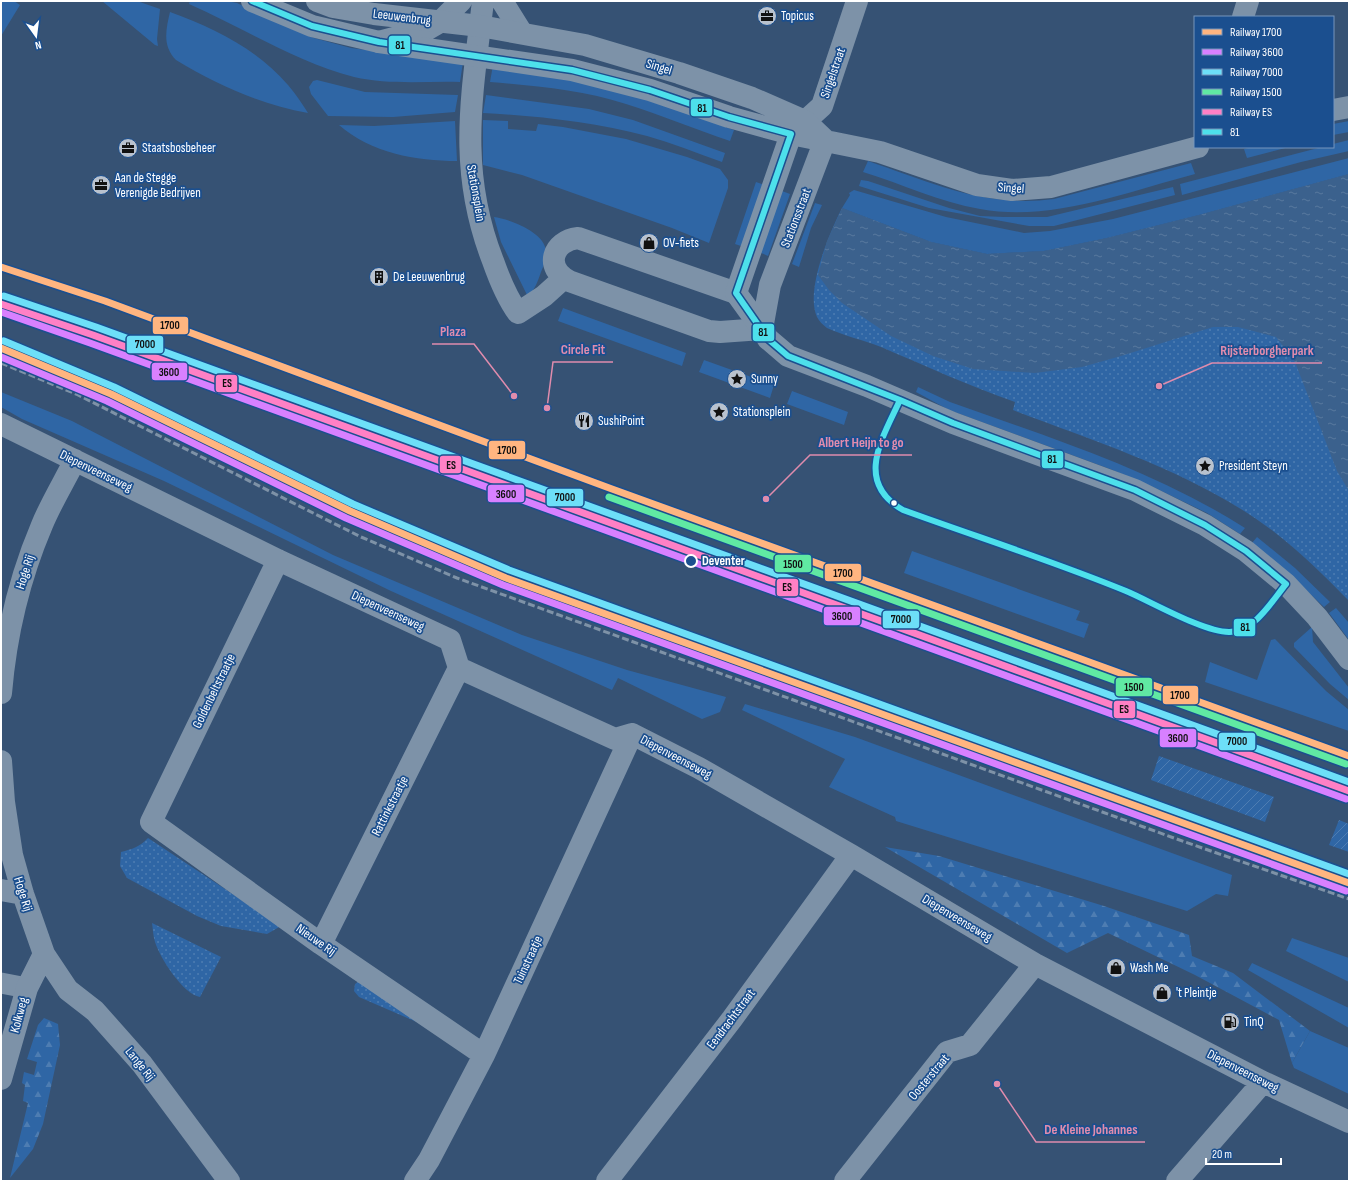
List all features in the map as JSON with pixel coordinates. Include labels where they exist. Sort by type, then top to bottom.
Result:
[{"type":"street","name":"Leeuwenbrug","points":[[252,1],[312,26],[379,42],[477,56]]},
{"type":"street","name":"Leeuwenbrug","points":[[317,1],[333,7],[374,14],[480,26]]},
{"type":"street","points":[[440,22],[461,1]]},
{"type":"street","name":"Stationsplein","points":[[483,1],[470,115],[471,172],[480,222],[498,274],[513,306],[518,313],[544,296],[564,278]]},
{"type":"street","points":[[502,1],[522,33]]},
{"type":"street","name":"Singelstraat","points":[[798,128],[822,106],[857,1]]},
{"type":"street","points":[[1243,16],[1248,1]]},
{"type":"street","name":"Leeuwenbrug","points":[[379,42],[428,29],[440,22]]},
{"type":"street","name":"Singel","points":[[480,26],[585,45],[672,71],[752,98],[798,128],[825,140],[880,152],[977,185],[1012,190],[1031,190],[1058,186],[1194,148]]},
{"type":"street","name":"Singel","points":[[477,56],[572,70],[613,80],[729,117],[798,128]]},
{"type":"street","name":"Stationsstraat","points":[[762,329],[770,285],[825,140],[822,106]]},
{"type":"street","points":[[1334,110],[1349,107]]},
{"type":"street","points":[[736,293],[798,128]]},
{"type":"street","points":[[762,329],[720,332],[709,331],[564,278],[558,274],[555,267],[555,253],[564,242],[578,238],[736,293],[762,329],[768,339],[788,356],[866,386],[953,423],[1135,490],[1205,525],[1246,552],[1286,584],[1317,617],[1349,659]]},
{"type":"street","name":"Diepenveenseweg","points":[[1,424],[278,560],[450,640],[459,668],[615,739],[632,734],[699,768],[851,855],[1036,964],[1263,1082],[1349,1122]]},
{"type":"street","name":"Hoge Rij","points":[[1,693],[5,650],[19,590],[29,558],[42,524],[75,460]]},
{"type":"street","name":"Goldenbeltstraatje","points":[[151,822],[278,560]]},
{"type":"street","name":"Rattinkstraatje","points":[[321,944],[459,668]]},
{"type":"street","name":"Tuinstraatje","points":[[415,1181],[429,1160],[484,1055],[632,734]]},
{"type":"street","name":"Hoge Rij","points":[[1,761],[4,802],[12,855],[22,894],[44,954]]},
{"type":"street","name":"Nieuwe Rij","points":[[151,822],[321,944],[484,1055]]},
{"type":"street","name":"Eendrachtstraat","points":[[607,1181],[732,1019],[851,855]]},
{"type":"street","points":[[1,890],[22,894]]},
{"type":"street","name":"Kolkweg","points":[[1,1079],[27,988],[44,954]]},
{"type":"street","name":"Lange Rij","points":[[44,954],[68,990],[95,1011],[142,1064],[229,1181]]},
{"type":"street","name":"Oosterstraat","points":[[845,1181],[947,1052],[970,1045],[1036,964]]},
{"type":"street","points":[[1,983],[27,988]]},
{"type":"street","points":[[1177,1181],[1263,1082]]},
{"type":"green space","points":[[1,1],[14,1],[20,5],[1,36]]},
{"type":"green space","points":[[102,1],[137,1],[160,9],[157,39],[158,46],[155,45]]},
{"type":"green space","points":[[190,1],[226,1],[237,3],[278,23],[314,38],[351,48],[463,62],[460,82],[380,81],[354,77],[332,71],[290,54],[189,4]]},
{"type":"green space","points":[[170,12],[203,25],[249,50],[276,72],[296,95],[308,113],[256,99],[207,78],[176,60],[169,49],[166,37]]},
{"type":"green space","points":[[493,65],[563,75],[664,105],[734,130],[730,141],[626,104],[593,95],[559,89],[490,82]]},
{"type":"green space","points":[[317,80],[365,92],[458,95],[455,112],[393,117],[328,116],[311,94],[309,87],[313,81]]},
{"type":"green space","points":[[486,95],[589,109],[633,120],[725,153],[722,162],[675,145],[627,131],[586,123],[483,113]]},
{"type":"green space","points":[[483,120],[508,121],[508,129],[536,131],[538,124],[563,127],[626,139],[687,157],[720,169],[728,180],[728,188],[709,243],[672,228],[522,175],[483,165]]},
{"type":"green space","points":[[455,121],[457,161],[441,161],[395,154],[365,142],[352,135],[339,125],[374,126]]},
{"type":"green space","points":[[1349,121],[1349,132],[1334,135],[1334,124]]},
{"type":"green space","points":[[1349,140],[1349,151],[1301,162],[1182,195],[1180,184],[1318,148],[1334,148],[1334,144]]},
{"type":"green space","points":[[1248,148],[1285,148],[1247,158],[1244,149]]},
{"type":"green space","points":[[1349,158],[1349,174],[1199,215],[1107,238],[1044,251],[987,254],[931,242],[842,208],[850,195],[849,193],[854,190],[946,217],[1024,233],[1050,231],[1113,219]]},
{"type":"green space","points":[[868,161],[959,192],[1005,200],[1029,201],[1054,199],[1191,163],[1195,174],[1089,203],[1034,212],[1007,212],[980,209],[950,202],[863,172]]},
{"type":"green space","points":[[1349,174],[1349,601],[1312,564],[1273,531],[1212,492],[1148,462],[1013,410],[1015,402],[964,383],[881,347],[827,328],[817,317],[814,306],[816,278],[820,262],[842,208],[931,242],[987,254],[1044,251],[1107,238],[1199,215]]},
{"type":"green space","points":[[861,180],[949,208],[980,216],[1047,217],[1173,187],[1175,195],[1054,226],[1029,226],[929,208],[859,186]]},
{"type":"green space","points":[[756,182],[765,185],[744,247],[735,244]]},
{"type":"green space","points":[[782,191],[790,194],[768,256],[759,252]]},
{"type":"green space","points":[[815,203],[822,205],[811,228],[799,267],[792,264]]},
{"type":"green space","points":[[494,217],[508,220],[533,232],[544,244],[546,251],[545,262],[536,285],[528,297],[501,242]]},
{"type":"green space","points":[[563,308],[686,353],[682,366],[558,321]]},
{"type":"green space","points":[[704,360],[774,385],[770,398],[699,372]]},
{"type":"green space","points":[[918,387],[950,402],[1064,442],[1138,472],[1210,507],[1245,528],[1240,534],[1207,513],[1153,487],[1110,469],[949,410],[916,392]]},
{"type":"green space","points":[[792,391],[848,412],[844,425],[787,404]]},
{"type":"green space","points":[[1,392],[72,421],[333,555],[522,635],[627,670],[726,697],[720,712],[702,719],[618,678],[612,690],[391,591],[164,481],[22,419],[1,407]]},
{"type":"green space","points":[[1257,537],[1295,568],[1330,602],[1324,607],[1289,574],[1252,543]]},
{"type":"green space","points":[[912,551],[1080,611],[1076,620],[1089,624],[1084,638],[904,573]]},
{"type":"green space","points":[[1336,608],[1349,623],[1349,640],[1329,613]]},
{"type":"green space","points":[[1312,627],[1313,642],[1349,688],[1349,700],[1330,684],[1294,647],[1294,643]]},
{"type":"green space","points":[[1275,639],[1326,691],[1349,710],[1349,731],[1205,682],[1210,662],[1257,680],[1271,640]]},
{"type":"green space","points":[[745,704],[855,737],[1232,875],[1228,896],[1216,894],[1187,911],[896,821],[895,817],[829,787],[845,759],[742,710]]},
{"type":"green space","points":[[1159,756],[1274,797],[1265,822],[1151,780]]},
{"type":"green space","points":[[1339,820],[1349,824],[1349,852],[1329,845]]},
{"type":"green space","points":[[148,838],[281,926],[267,934],[221,926],[197,916],[127,878],[120,866],[121,852],[139,846]]},
{"type":"green space","points":[[885,847],[939,856],[1104,906],[1189,935],[1192,956],[1233,973],[1310,1031],[1292,1063],[1279,1020],[1195,975],[1108,933],[1067,953]]},
{"type":"green space","points":[[152,923],[221,957],[200,997],[186,989],[167,966],[155,942]]},
{"type":"green space","points":[[1292,938],[1349,958],[1349,982],[1286,951]]},
{"type":"green space","points":[[1252,963],[1349,1008],[1349,1028],[1248,970]]},
{"type":"green space","points":[[359,981],[419,1023],[359,997],[354,991],[355,984]]},
{"type":"green space","points":[[44,1018],[58,1024],[60,1045],[43,1124],[33,1149],[10,1178],[28,1103],[23,1101],[25,1085],[22,1083],[24,1072],[34,1075],[37,1062],[27,1059],[38,1025]]},
{"type":"green space","points":[[1310,1031],[1349,1048],[1349,1094],[1294,1068],[1292,1063]]},
{"type":"water","points":[[1349,174],[1349,491],[1337,471],[1295,362],[1276,337],[1238,327],[1213,327],[1082,367],[1035,373],[973,369],[933,356],[891,336],[842,303],[829,290],[818,275],[827,241],[842,208],[931,242],[987,254],[1044,251],[1107,238],[1199,215]]},
{"type":"railway","points":[[1,363],[76,394],[361,537],[457,578],[1185,842],[1349,899]]},
{"type":"rail line","name":"1700","points":[[1,267],[105,301],[612,489],[1349,756]]},
{"type":"rail line","name":"7000","points":[[4,296],[96,327],[1349,782]]},
{"type":"rail line","name":"ES","points":[[1,304],[93,335],[1349,791]]},
{"type":"rail line","name":"3600","points":[[1,312],[1346,799]]},
{"type":"rail line","name":"7000","points":[[4,341],[114,387],[353,504],[509,570],[1349,874]]},
{"type":"rail line","name":"1700","points":[[1,348],[111,394],[350,511],[506,578],[1349,883]]},
{"type":"rail line","name":"3600","points":[[1,357],[107,401],[346,518],[503,585],[1346,891]]},
{"type":"rail line","name":"1500","points":[[609,497],[1346,764]]},
{"type":"transit line","name":"81","points":[[252,1],[312,26],[379,42],[572,70],[650,90],[729,117],[791,134],[736,293],[768,339],[788,356],[900,400]]},
{"type":"transit line","name":"81","points":[[900,400],[953,423],[1135,490],[1205,525],[1246,551],[1286,584],[1255,621],[1239,630],[1230,632],[1219,631],[1192,622],[1126,591],[1098,580],[903,510],[888,499],[879,486],[876,473],[876,459],[880,445],[900,400]]},
{"type":"place","name":"Topicus","points":[[767,16]]},
{"type":"place","name":"Staatsbosbeheer","points":[[128,148]]},
{"type":"place","name":"Aan de Stegge Verenigde Bedrijven","points":[[101,185]]},
{"type":"place","name":"OV-fiets","points":[[649,243]]},
{"type":"place","name":"De Leeuwenbrug","points":[[379,277]]},
{"type":"place","name":"Sunny","points":[[737,379]]},
{"type":"place","name":"Rijsterborgherpark","points":[[1159,386]]},
{"type":"place","name":"Plaza","points":[[514,396]]},
{"type":"place","name":"Circle Fit","points":[[547,408]]},
{"type":"place","name":"Stationsplein","points":[[719,412]]},
{"type":"place","name":"SushiPoint","points":[[584,421]]},
{"type":"place","name":"President Steyn","points":[[1205,466]]},
{"type":"place","name":"Albert Heijn to go","points":[[766,499]]},
{"type":"place","name":"Deventer","points":[[691,561]]},
{"type":"place","name":"Wash Me","points":[[1116,968]]},
{"type":"place","name":"'t Pleintje","points":[[1162,993]]},
{"type":"place","name":"TinQ","points":[[1230,1022]]},
{"type":"place","name":"De Kleine Johannes","points":[[997,1084]]}]
